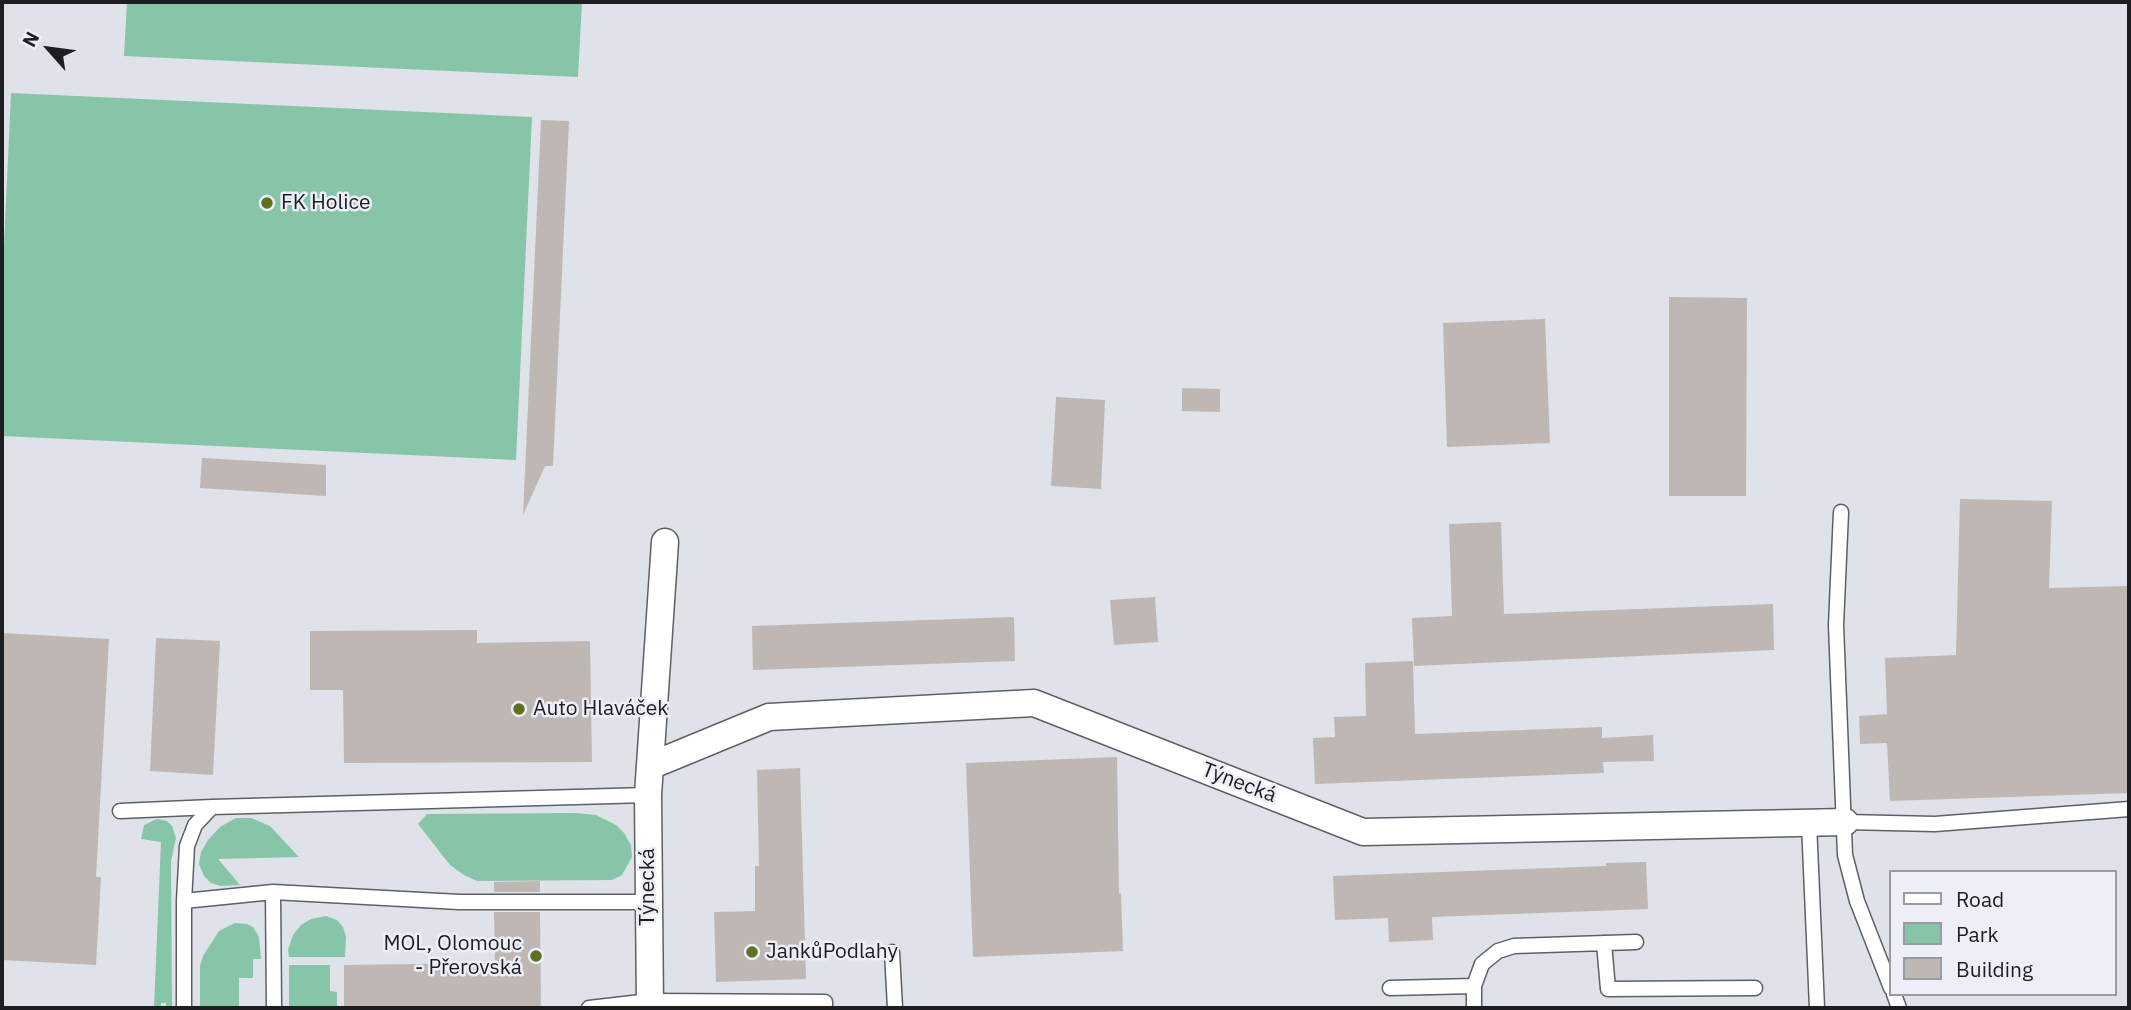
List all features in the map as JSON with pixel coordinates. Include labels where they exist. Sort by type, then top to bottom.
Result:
[{"type":"street","name":"Týnecká","points":[[650,1005],[648,795],[664,542]]},
{"type":"street","name":"Týnecká","points":[[650,766],[769,717],[1034,702],[1363,832],[1845,822]]},
{"type":"lane","points":[[1841,512],[1836,625],[1845,855],[1857,901],[1890,985]]},
{"type":"lane","points":[[120,811],[648,795]]},
{"type":"lane","points":[[184,1008],[187,846],[195,825],[212,807]]},
{"type":"lane","points":[[1845,822],[1935,824],[2129,809]]},
{"type":"lane","points":[[1809,823],[1817,1008]]},
{"type":"lane","points":[[184,901],[273,892],[458,902],[648,902]]},
{"type":"lane","points":[[273,892],[274,1008]]},
{"type":"lane","points":[[1474,1008],[1474,986],[1482,964],[1498,951],[1514,946],[1636,942]]},
{"type":"lane","points":[[1604,943],[1608,989],[1755,988]]},
{"type":"lane","points":[[892,952],[895,1008]]},
{"type":"lane","points":[[1390,988],[1474,986]]},
{"type":"lane","points":[[589,1008],[825,1002],[825,1008]]},
{"type":"green space","points":[[127,2],[582,2],[578,77],[124,56]]},
{"type":"green space","name":"FK Holice","points":[[11,93],[532,117],[516,460],[2,436],[2,289]]},
{"type":"green space","points":[[427,814],[596,815],[616,825],[624,833],[631,845],[632,857],[622,875],[612,880],[477,881],[450,865],[418,824]]},
{"type":"green space","points":[[236,818],[251,818],[270,826],[299,857],[218,859],[240,885],[221,886],[211,883],[204,876],[199,864],[201,852],[220,827]]},
{"type":"green space","points":[[157,819],[167,821],[172,826],[176,838],[171,861],[172,1008],[166,1008],[166,1003],[161,1003],[161,1008],[154,1008],[161,842],[141,839],[144,825]]},
{"type":"green space","points":[[326,916],[337,920],[343,927],[346,936],[345,957],[289,957],[288,950],[293,935],[301,925],[311,919]]},
{"type":"green space","points":[[235,923],[253,927],[259,937],[261,959],[253,959],[253,978],[239,978],[239,1008],[200,1008],[200,966],[203,956],[219,931]]},
{"type":"green space","points":[[289,965],[330,965],[330,991],[337,992],[337,1008],[289,1008]]},
{"type":"building","points":[[541,120],[569,121],[553,466],[545,466],[523,515]]},
{"type":"building","points":[[1669,297],[1747,298],[1746,496],[1669,496]]},
{"type":"building","points":[[1545,319],[1550,443],[1447,447],[1443,323]]},
{"type":"building","points":[[1182,388],[1220,389],[1220,412],[1182,411]]},
{"type":"building","points":[[1056,397],[1105,400],[1101,489],[1051,486]]},
{"type":"building","points":[[202,458],[326,465],[326,496],[200,488]]},
{"type":"building","points":[[1960,499],[2052,501],[2049,588],[2129,586],[2129,793],[1890,801],[1887,743],[1860,744],[1859,716],[1887,714],[1885,658],[1956,655]]},
{"type":"building","points":[[1501,522],[1504,614],[1773,604],[1774,650],[1414,666],[1412,618],[1452,616],[1449,524]]},
{"type":"building","points":[[1155,597],[1158,642],[1114,645],[1110,600]]},
{"type":"building","points":[[1014,617],[1015,661],[753,670],[752,626]]},
{"type":"building","points":[[477,630],[477,643],[590,641],[592,762],[344,763],[343,690],[310,690],[310,631]]},
{"type":"building","points":[[2,633],[109,639],[96,877],[101,877],[96,965],[2,960]]},
{"type":"building","points":[[156,638],[220,641],[213,775],[150,771]]},
{"type":"building","points":[[1413,661],[1415,734],[1602,727],[1602,738],[1653,735],[1654,761],[1603,762],[1604,773],[1315,784],[1313,738],[1335,737],[1334,717],[1366,716],[1365,663]]},
{"type":"building","points":[[1117,757],[1119,893],[1123,951],[973,957],[966,763]]},
{"type":"building","points":[[800,768],[806,979],[716,982],[714,912],[755,911],[755,866],[759,866],[757,770]]},
{"type":"building","points":[[1646,862],[1648,909],[1432,917],[1433,940],[1389,942],[1388,918],[1335,920],[1333,876],[1606,866],[1606,863]]},
{"type":"building","points":[[540,881],[540,892],[494,892],[494,882]]},
{"type":"building","points":[[494,912],[540,912],[541,1008],[344,1008],[344,965],[495,963]]},
{"type":"place","name":"FK Holice","points":[[267,203]]},
{"type":"place","name":"Auto Hlaváček","points":[[519,709]]},
{"type":"place","name":"JankůPodlahy","points":[[752,952]]},
{"type":"place","name":"MOL, Olomouc - Přerovská","points":[[536,956]]}]
